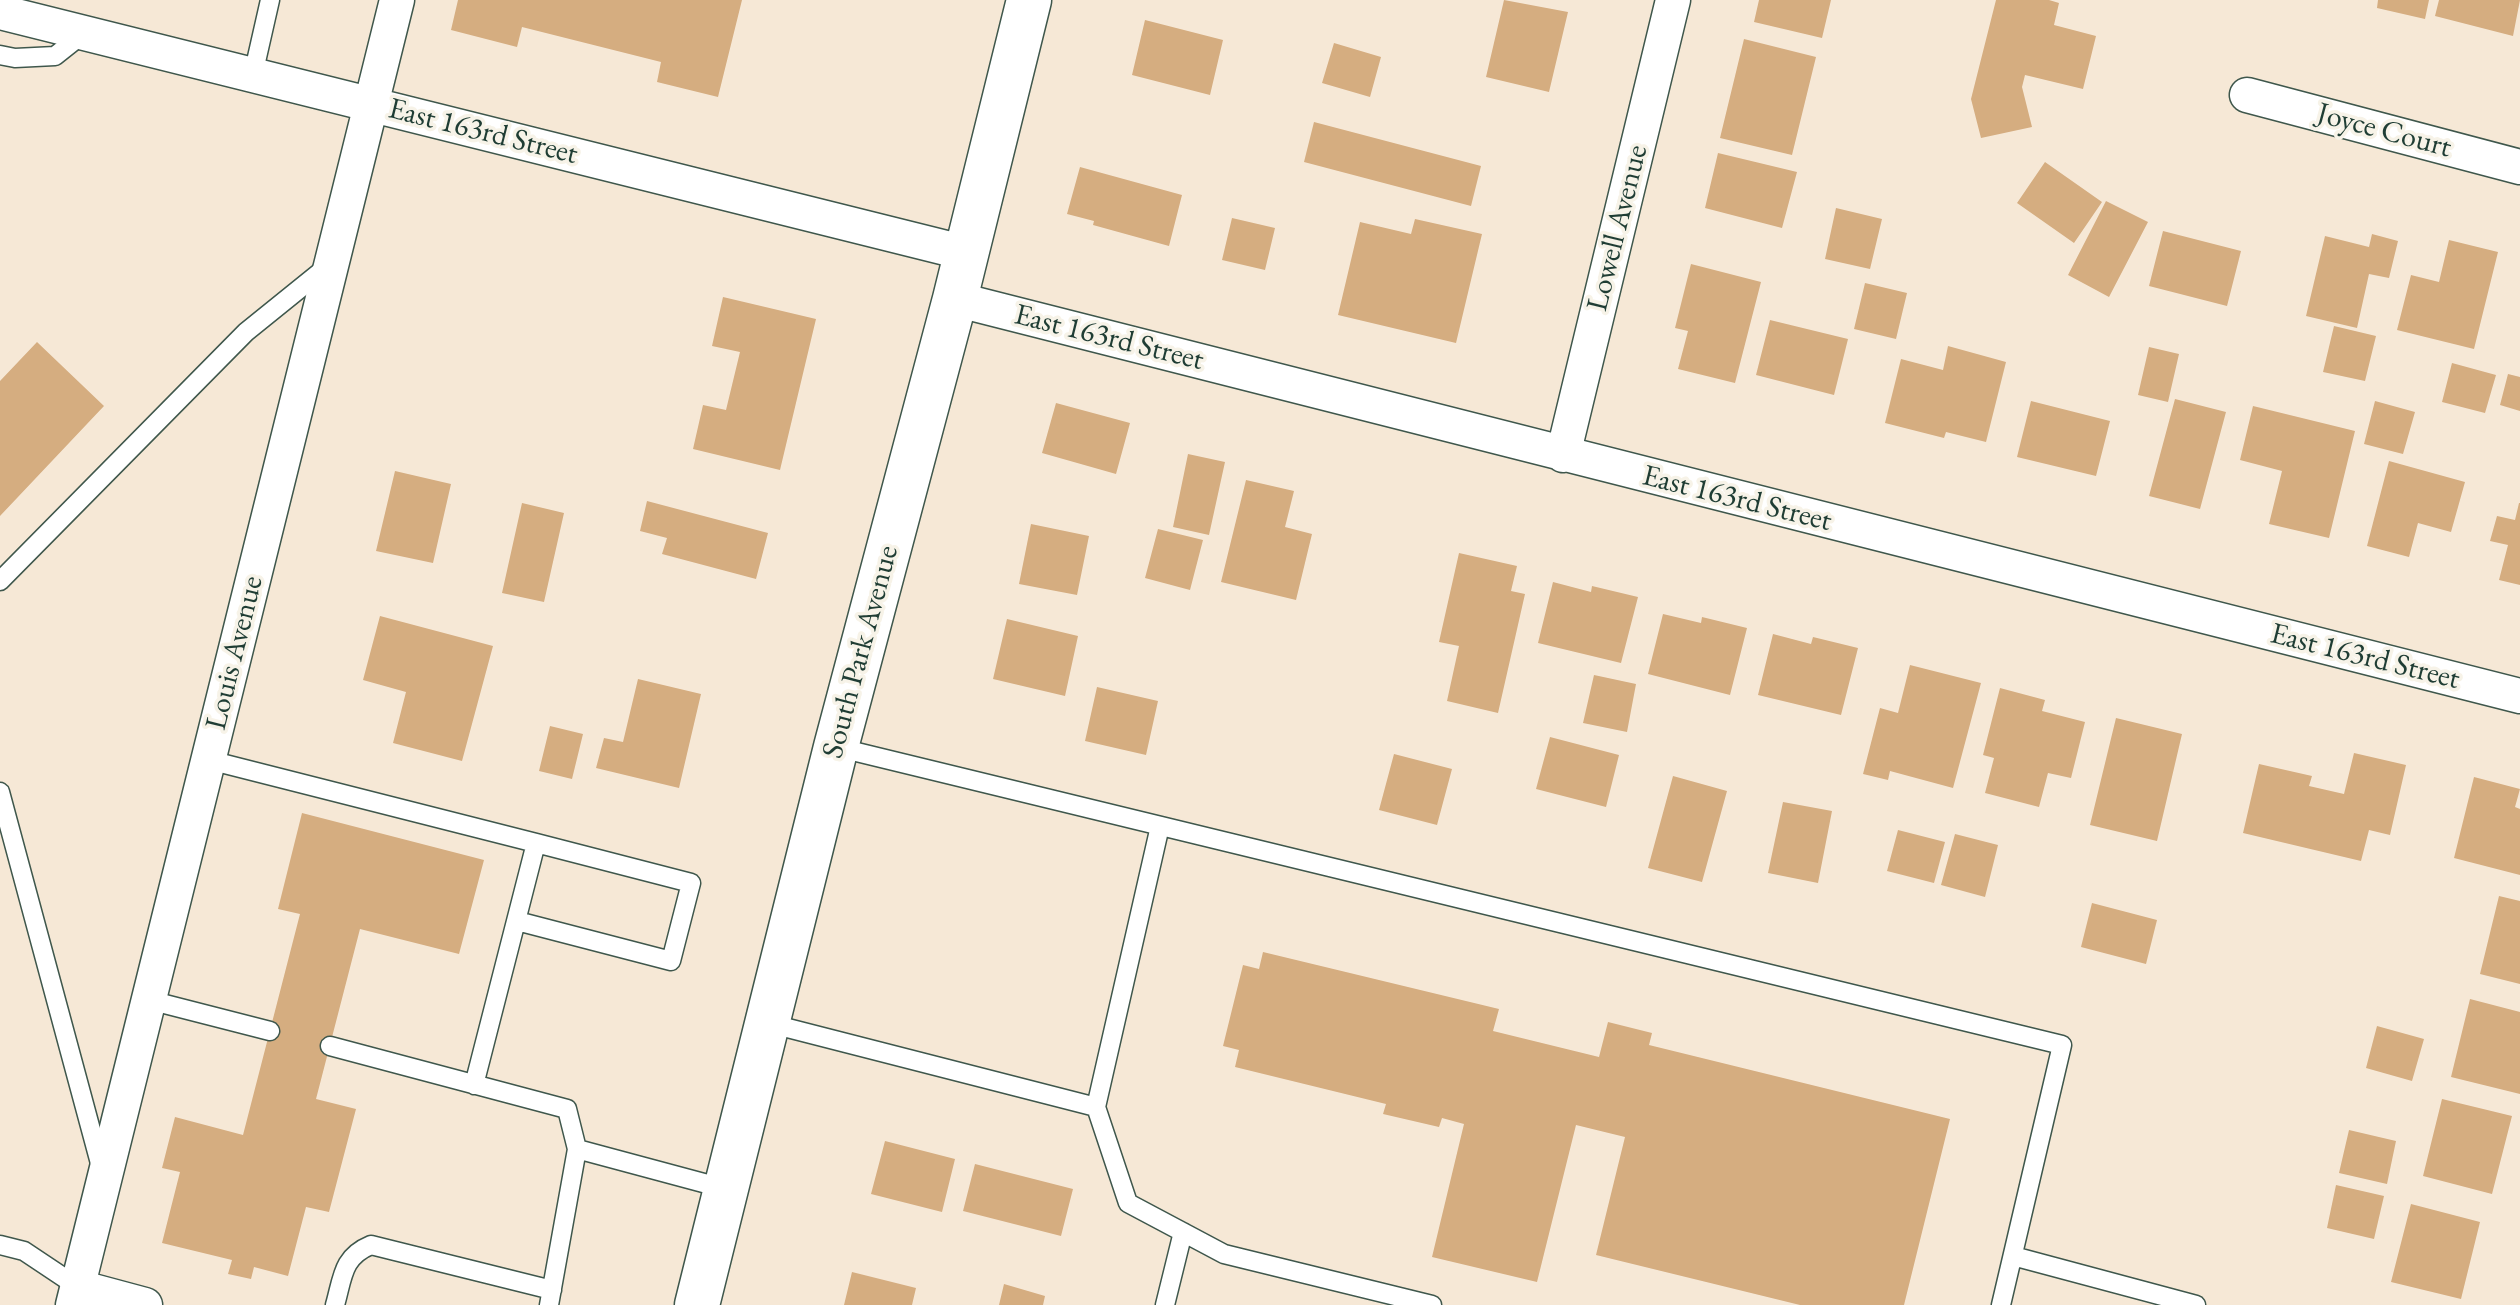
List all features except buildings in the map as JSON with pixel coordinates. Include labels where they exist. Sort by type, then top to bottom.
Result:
[{"type":"street","name":"Louis Avenue","points":[[76,1296],[397,0]]},
{"type":"street","name":"South Park Avenue","points":[[697,1305],[836,747],[955,299],[1029,0]]},
{"type":"street","name":"Lowell Avenue","points":[[1563,455],[1673,0]]},
{"type":"street","name":"East 163rd Street","points":[[0,12],[966,253]]},
{"type":"street","name":"Joyce Court","points":[[2247,95],[2520,167]]},
{"type":"street","name":"East 163rd Street","points":[[955,299],[2520,696]]},
{"type":"street","points":[[76,1296],[145,1305]]},
{"type":"lane","points":[[253,75],[270,0]]},
{"type":"lane","points":[[0,55],[15,58],[55,56],[84,33]]},
{"type":"lane","points":[[0,581],[246,332],[331,264]]},
{"type":"lane","points":[[836,747],[2062,1045],[2001,1305]]},
{"type":"lane","points":[[209,760],[691,883],[671,961],[517,921]]},
{"type":"lane","points":[[0,792],[104,1180]]},
{"type":"lane","points":[[1160,826],[1096,1107],[1128,1203],[1224,1254],[1395,1301],[1432,1305]]},
{"type":"lane","points":[[474,1085],[536,843]]},
{"type":"lane","points":[[149,1000],[270,1031]]},
{"type":"lane","points":[[768,1023],[1096,1107]]},
{"type":"lane","points":[[330,1046],[567,1109],[577,1149],[550,1297],[371,1245],[355,1252],[348,1261],[335,1305]]},
{"type":"lane","points":[[577,1149],[726,1189]]},
{"type":"lane","points":[[1165,1305],[1183,1232]]},
{"type":"lane","points":[[0,1245],[24,1251],[76,1296]]},
{"type":"lane","points":[[2013,1256],[2196,1305]]}]
